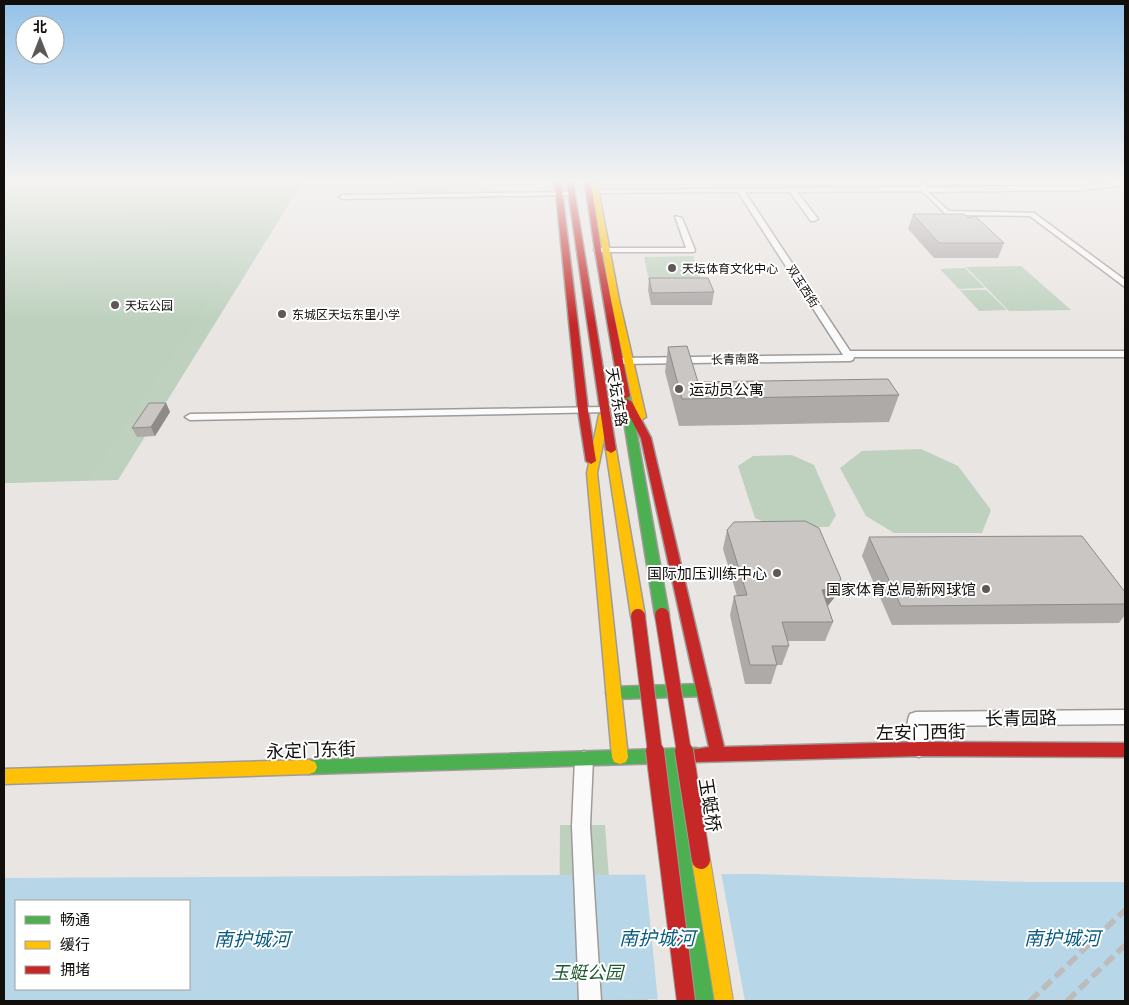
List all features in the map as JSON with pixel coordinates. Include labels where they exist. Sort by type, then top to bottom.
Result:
[{"type":"street","points":[[568,230],[582,410],[592,473],[620,758]]},
{"type":"street","name":"天坛东路","points":[[573,230],[605,410],[638,616],[686,1001]]},
{"type":"street","name":"天坛东路","points":[[598,230],[623,361],[625,399],[662,615]]},
{"type":"street","points":[[601,250],[691,250],[683,230]]},
{"type":"street","name":"双玉西街","points":[[767,230],[849,356]]},
{"type":"street","points":[[1053,230],[1125,284]]},
{"type":"street","name":"长青南路","points":[[623,361],[849,356],[1125,354]]},
{"type":"street","points":[[623,361],[646,438],[718,754]]},
{"type":"street","points":[[625,399],[646,438]]},
{"type":"street","points":[[190,417],[605,410],[592,473]]},
{"type":"street","name":"玉蜓桥","points":[[662,615],[724,1001]]},
{"type":"street","points":[[613,693],[704,690]]},
{"type":"street","name":"长青园路","points":[[919,749],[916,719],[1125,717]]},
{"type":"street","name":"左安门西街","points":[[670,756],[919,749],[1125,750]]},
{"type":"street","points":[[670,756],[704,1001]]},
{"type":"street","name":"永定门东街","points":[[4,778],[670,756]]},
{"type":"street","points":[[584,759],[581,826],[590,1001]]},
{"type":"green space","name":"天坛公园","points":[[4,230],[273,230],[118,480],[4,483]]},
{"type":"green space","points":[[173,230],[257,230],[88,480],[4,483],[4,275],[49,274],[34,288],[65,287],[98,255],[152,254]]},
{"type":"green space","name":"天坛体育文化中心","points":[[693,256],[701,280],[649,281],[644,257]]},
{"type":"green space","points":[[1021,266],[1071,310],[1009,311],[966,267]]},
{"type":"green space","points":[[965,268],[985,288],[959,289],[940,269]]},
{"type":"green space","points":[[960,290],[986,290],[1007,310],[979,311]]},
{"type":"green space","points":[[921,449],[958,466],[991,510],[982,533],[894,533],[866,516],[840,468],[862,451]]},
{"type":"green space","points":[[792,455],[814,465],[836,515],[829,527],[777,527],[755,518],[738,466],[753,456]]},
{"type":"green space","name":"玉蜓公园","points":[[560,825],[605,825],[618,999],[648,999],[649,1001],[559,1001]]},
{"type":"water","name":"南护城河","points":[[752,874],[1029,882],[1125,882],[1125,1001],[683,1001],[648,999],[550,1001],[4,1001],[4,878]]},
{"type":"pier","points":[[645,872],[721,872],[745,1001],[658,1001]]},
{"type":"building","points":[[927,230],[990,230],[1004,243],[939,243]]},
{"type":"building","points":[[649,278],[708,278],[714,292],[652,293]]},
{"type":"building","points":[[687,346],[698,382],[888,379],[899,395],[682,399],[668,347]]},
{"type":"building","points":[[149,403],[166,403],[151,427],[132,428]]},
{"type":"building","points":[[805,521],[819,528],[841,579],[834,587],[822,590],[833,622],[782,622],[789,646],[772,646],[777,665],[750,665],[734,596],[747,595],[727,530],[734,522]]},
{"type":"building","name":"国家体育总局新网球馆","points":[[1082,536],[1125,592],[1125,604],[901,606],[869,537]]},
{"type":"railway","points":[[1030,1001],[1125,910]]},
{"type":"railway","points":[[1067,1001],[1125,945]]},
{"type":"traffic: fast","points":[[625,396],[662,615]]},
{"type":"traffic: fast","points":[[613,693],[704,690]]},
{"type":"traffic: fast","points":[[309,767],[696,755]]},
{"type":"traffic: fast","points":[[671,763],[704,1001]]},
{"type":"traffic: slow","points":[[602,230],[615,300],[641,417]]},
{"type":"traffic: slow","points":[[604,415],[592,473],[620,757]]},
{"type":"traffic: slow","points":[[611,450],[638,616]]},
{"type":"traffic: slow","points":[[4,777],[309,767]]},
{"type":"traffic: slow","points":[[701,860],[724,1001]]},
{"type":"traffic: jam","points":[[563,230],[583,410],[591,461]]},
{"type":"traffic: jam","points":[[577,230],[611,450]]},
{"type":"traffic: jam","points":[[595,230],[625,396]]},
{"type":"traffic: jam","points":[[627,402],[646,438],[718,754]]},
{"type":"traffic: jam","points":[[662,615],[701,860]]},
{"type":"traffic: jam","points":[[638,616],[686,1001]]},
{"type":"traffic: jam","points":[[696,755],[919,749],[1125,750]]},
{"type":"place","name":"天坛体育文化中心","points":[[672,268]]},
{"type":"place","name":"天坛公园","points":[[115,305]]},
{"type":"place","name":"东城区天坛东里小学","points":[[282,314]]},
{"type":"place","name":"运动员公寓","points":[[679,389]]},
{"type":"place","name":"国际加压训练中心","points":[[777,573]]},
{"type":"place","name":"国家体育总局新网球馆","points":[[986,589]]}]
